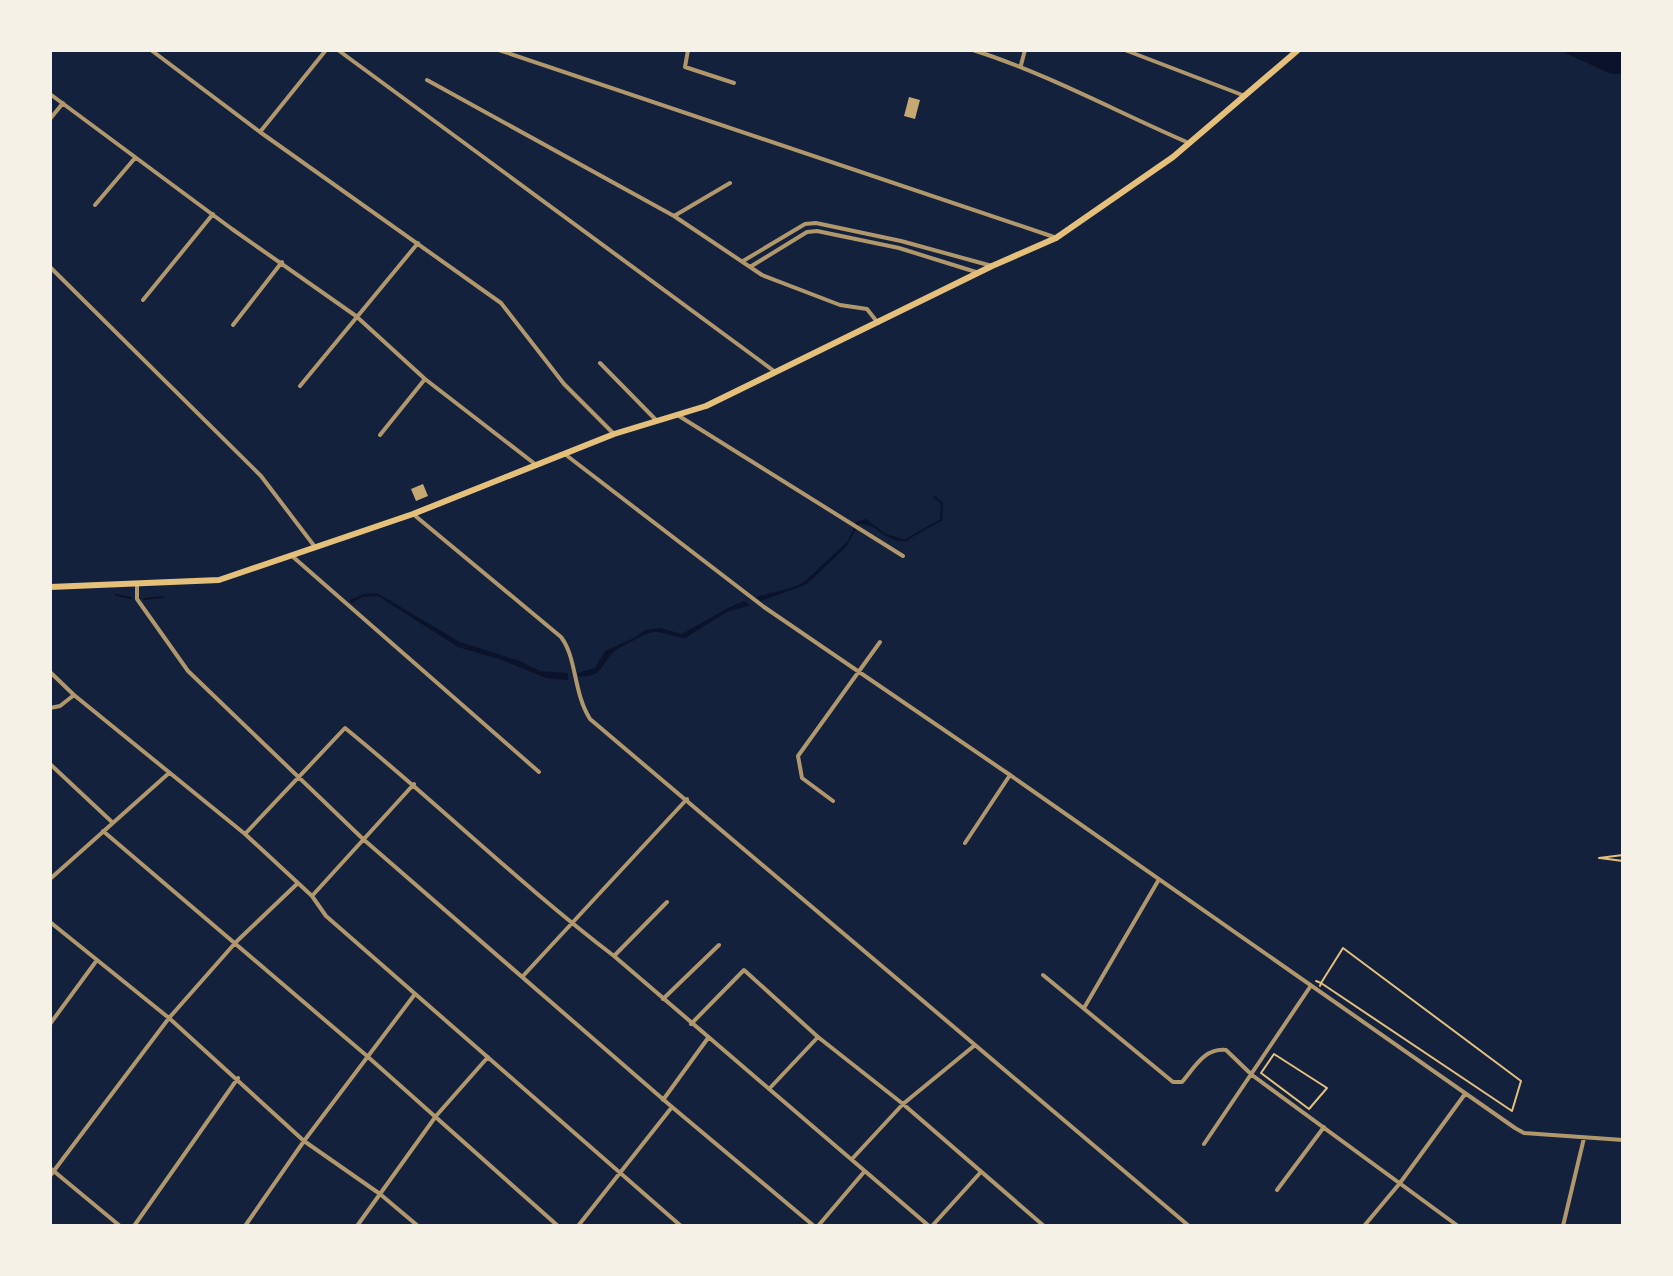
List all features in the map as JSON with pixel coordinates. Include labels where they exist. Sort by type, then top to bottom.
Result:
[{"type":"main road","points":[[50,587],[219,580],[413,514],[614,434],[706,406],[992,266],[1056,238],[1189,143],[1298,50]]},
{"type":"street","points":[[151,50],[260,132],[501,303],[564,384],[614,434]]},
{"type":"street","points":[[260,132],[326,50]]},
{"type":"street","points":[[338,50],[776,373]]},
{"type":"street","points":[[499,50],[1056,238]]},
{"type":"street","points":[[688,50],[685,67],[734,83]]},
{"type":"street","points":[[973,50],[1021,65],[1189,143]]},
{"type":"street","points":[[1021,65],[1025,50]]},
{"type":"street","points":[[1125,50],[1245,96]]},
{"type":"street","points":[[427,80],[674,216],[762,275],[827,301],[867,309],[878,324]]},
{"type":"street","points":[[50,94],[356,316],[425,379],[535,464]]},
{"type":"street","points":[[50,119],[63,103]]},
{"type":"street","points":[[95,205],[135,157]]},
{"type":"street","points":[[674,216],[730,183]]},
{"type":"street","points":[[143,300],[213,214]]},
{"type":"street","points":[[743,261],[805,224],[816,223],[992,266]]},
{"type":"street","points":[[805,224],[807,232]]},
{"type":"street","points":[[750,267],[807,232],[817,231],[899,248],[978,273]]},
{"type":"street","points":[[300,386],[418,243]]},
{"type":"street","points":[[233,325],[282,262]]},
{"type":"street","points":[[50,267],[261,476],[315,547]]},
{"type":"street","points":[[600,363],[657,422]]},
{"type":"street","points":[[380,435],[425,379]]},
{"type":"street","points":[[679,416],[903,556]]},
{"type":"street","points":[[565,454],[764,607],[1524,1133],[1623,1140]]},
{"type":"street","points":[[413,514],[561,637],[567,645],[580,703],[590,719],[1189,1226]]},
{"type":"street","points":[[292,556],[539,772]]},
{"type":"street","points":[[137,584],[137,599],[188,671],[363,839],[663,1100],[816,1226],[864,1172]]},
{"type":"street","points":[[833,801],[802,778],[798,756],[880,642]]},
{"type":"street","points":[[50,672],[245,834],[312,896],[326,916],[681,1226]]},
{"type":"street","points":[[50,708],[60,706],[74,695]]},
{"type":"street","points":[[245,834],[345,728],[414,784],[570,923],[614,956],[930,1226],[980,1173]]},
{"type":"street","points":[[50,764],[112,822]]},
{"type":"street","points":[[50,879],[169,773]]},
{"type":"street","points":[[965,843],[1010,775]]},
{"type":"street","points":[[312,896],[414,784]]},
{"type":"street","points":[[523,976],[687,799]]},
{"type":"street","points":[[103,831],[236,942],[558,1226]]},
{"type":"street","points":[[1084,1008],[1158,881]]},
{"type":"street","points":[[50,1176],[52,1169],[169,1018],[236,942],[298,883]]},
{"type":"street","points":[[614,956],[667,902]]},
{"type":"street","points":[[50,922],[169,1018],[304,1141],[380,1194],[418,1226]]},
{"type":"street","points":[[663,999],[719,945]]},
{"type":"street","points":[[50,1024],[97,960]]},
{"type":"street","points":[[691,1024],[744,970],[818,1037],[903,1104],[1044,1226]]},
{"type":"street","points":[[1043,975],[1173,1082],[1182,1082],[1206,1054],[1216,1049],[1226,1050],[1252,1075],[1458,1226]]},
{"type":"street","points":[[1204,1144],[1311,987]]},
{"type":"street","points":[[245,1226],[304,1141],[415,994]]},
{"type":"street","points":[[769,1089],[818,1037]]},
{"type":"street","points":[[663,1100],[708,1038]]},
{"type":"street","points":[[852,1159],[903,1104],[975,1045]]},
{"type":"street","points":[[357,1226],[436,1116],[488,1057]]},
{"type":"street","points":[[134,1226],[238,1078]]},
{"type":"street","points":[[1364,1226],[1400,1183],[1465,1094]]},
{"type":"street","points":[[578,1226],[672,1107]]},
{"type":"street","points":[[1277,1190],[1324,1127]]},
{"type":"street","points":[[1563,1226],[1584,1138]]},
{"type":"street","points":[[52,1169],[120,1226]]},
{"type":"path","points":[[1599,858],[1600,853]]},
{"type":"path","points":[[1599,858],[1623,855]]},
{"type":"path","points":[[1599,858],[1623,861]]},
{"type":"path","points":[[1315,981],[1321,983],[1512,1111],[1521,1081],[1343,948],[1321,983],[1319,993]]},
{"type":"path","points":[[1274,1054],[1327,1088],[1309,1109],[1261,1073],[1274,1054]]},
{"type":"water","points":[[1559,50],[1623,50],[1623,74],[1611,74]]},
{"type":"water","points":[[866,519],[886,534],[910,541],[895,540],[872,527],[859,524],[846,547],[807,584],[761,601],[756,597],[805,581],[848,541],[856,522]]},
{"type":"water","points":[[377,593],[460,642],[520,661],[540,671],[568,673],[568,680],[546,678],[458,647],[378,596],[363,597],[351,603],[350,600]]},
{"type":"water","points":[[744,601],[750,605],[727,612],[685,638],[658,632],[647,634],[616,650],[593,675],[578,676],[578,673],[595,668],[605,651],[645,630],[660,628],[682,634]]},
{"type":"building","points":[[909,97],[920,100],[915,119],[904,116]]},
{"type":"building","points":[[423,484],[428,496],[416,501],[411,489]]},
{"type":"waterway","points":[[907,539],[941,520],[942,503],[934,497]]},
{"type":"waterway","points":[[116,595],[131,598]]},
{"type":"waterway","points":[[144,599],[163,597]]}]
